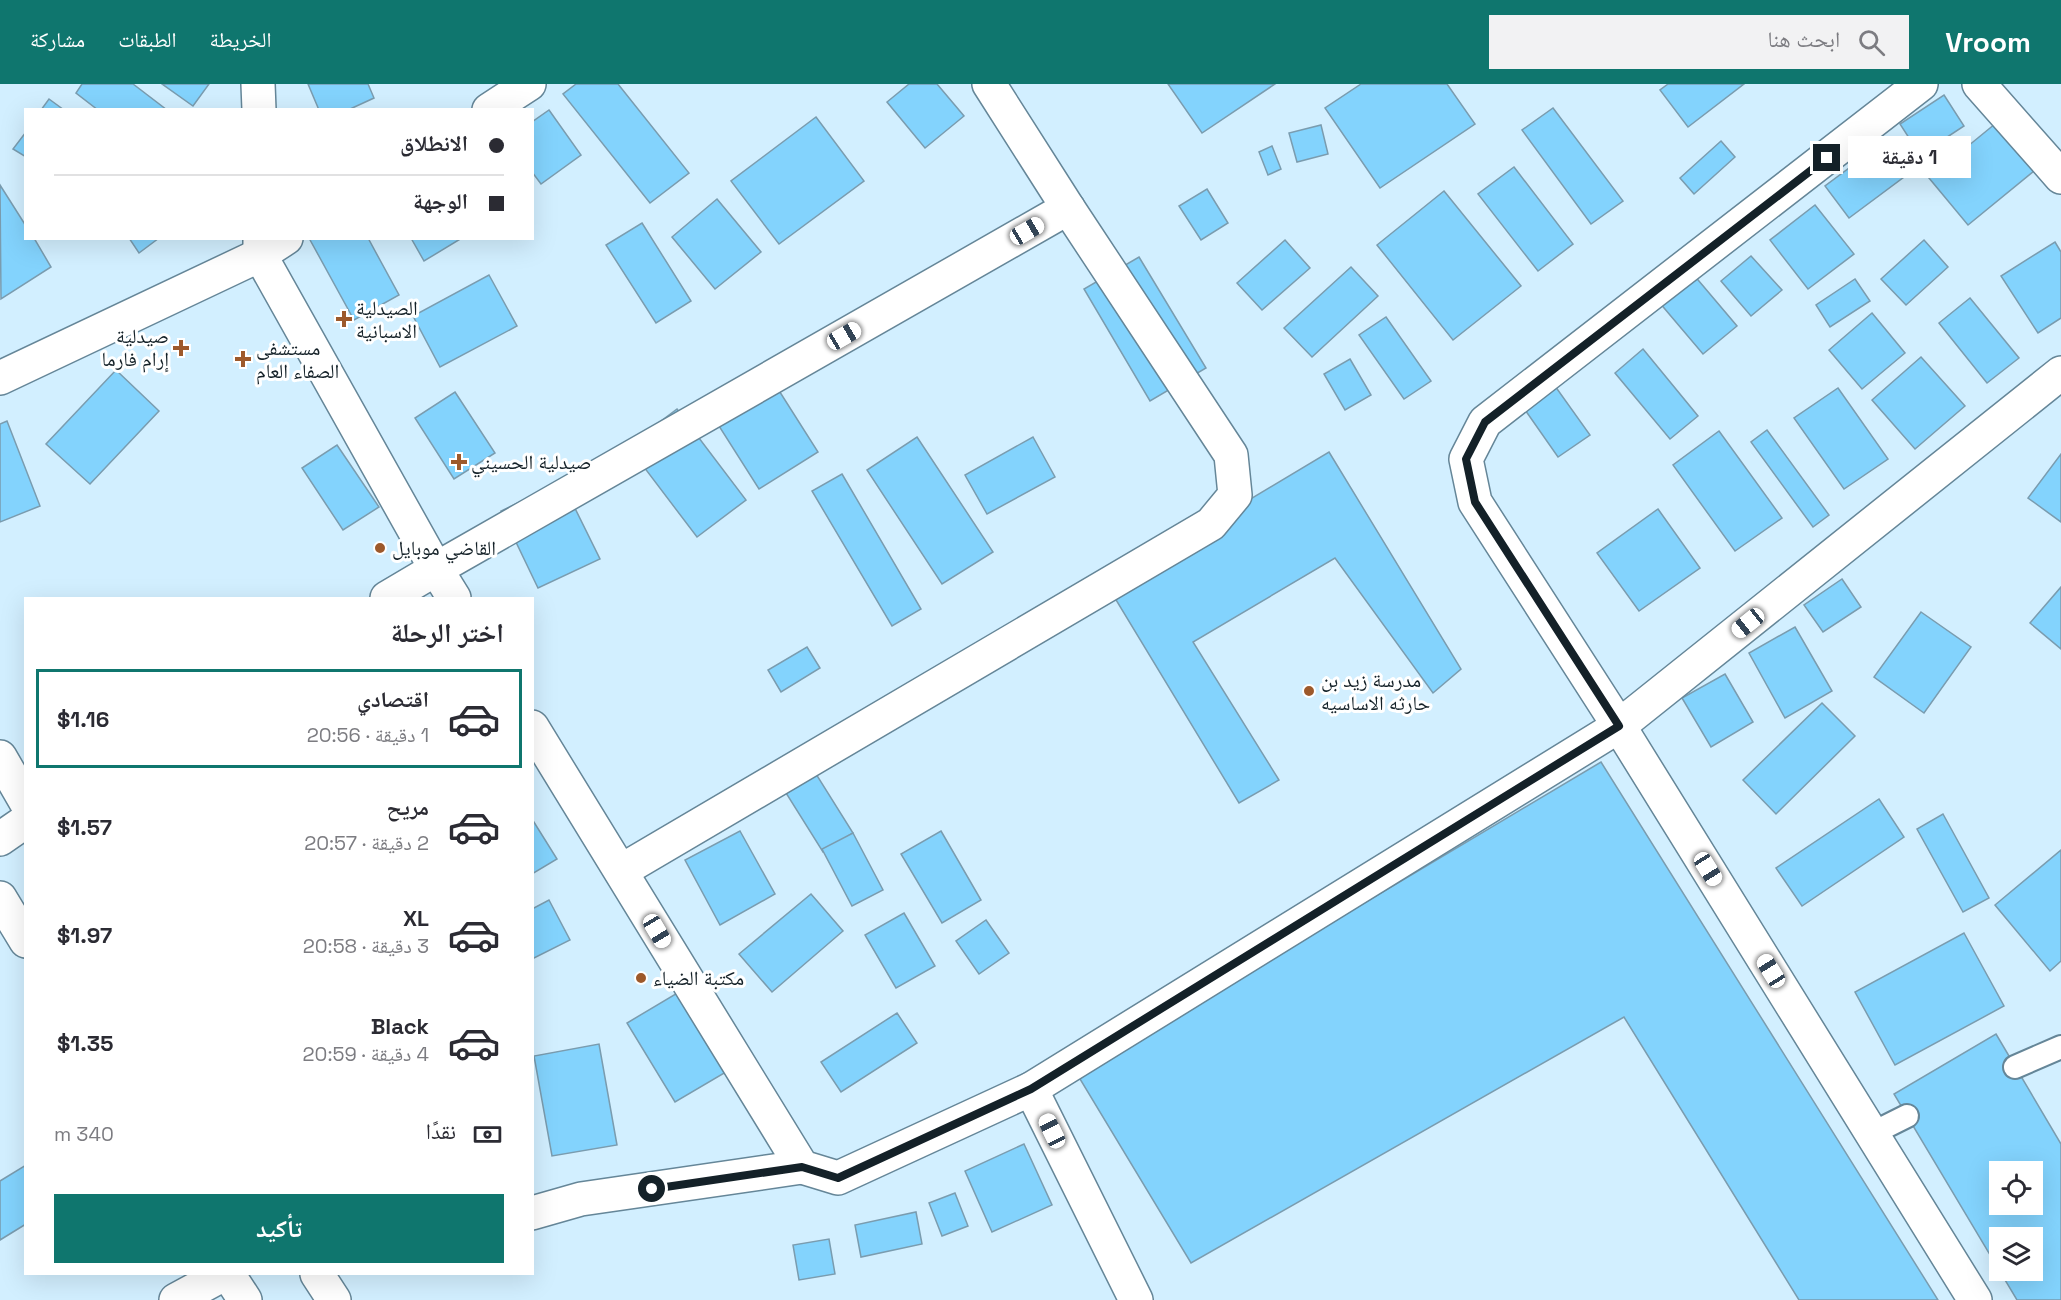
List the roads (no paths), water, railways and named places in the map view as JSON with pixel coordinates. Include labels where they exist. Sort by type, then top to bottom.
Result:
[{"type":"main road","points":[[258,84],[259,108]]},
{"type":"main road","points":[[492,108],[529,84]]},
{"type":"main road","points":[[621,872],[1211,524],[1235,495],[1230,456],[989,84]]},
{"type":"main road","points":[[1921,84],[1485,422],[1466,459],[1475,502],[1619,726],[1975,1300]]},
{"type":"main road","points":[[1979,84],[2061,177]]},
{"type":"main road","points":[[389,597],[1068,208]]},
{"type":"main road","points":[[0,378],[269,244],[436,569],[453,597]]},
{"type":"main road","points":[[534,1211],[581,1199],[802,1167],[838,1178],[1031,1089],[1619,726],[2061,374]]},
{"type":"main road","points":[[534,730],[802,1167]]},
{"type":"main road","points":[[0,757],[24,799]]},
{"type":"main road","points":[[0,839],[24,822]]},
{"type":"main road","points":[[0,898],[24,938]]},
{"type":"main road","points":[[1031,1089],[1136,1300]]},
{"type":"main road","points":[[176,1300],[224,1275]]},
{"type":"main road","points":[[227,1275],[244,1300]]},
{"type":"lane","points":[[2015,1067],[2061,1047]]},
{"type":"lane","points":[[1873,1133],[1907,1116]]},
{"type":"place","name":"الصيدلية الاسبانية","points":[[344,319]]},
{"type":"place","name":"صيدلية إرام فارما","points":[[181,348]]},
{"type":"place","name":"مستشفى الصفاء العام","points":[[243,359]]},
{"type":"place","name":"صيدلية الحسيني","points":[[459,462]]},
{"type":"place","name":"القاضي موبايل","points":[[380,548]]},
{"type":"place","name":"مدرسة زيد بن حارثه الاساسيه","points":[[1309,691]]},
{"type":"place","name":"مكتبة الضياء","points":[[641,978]]}]
